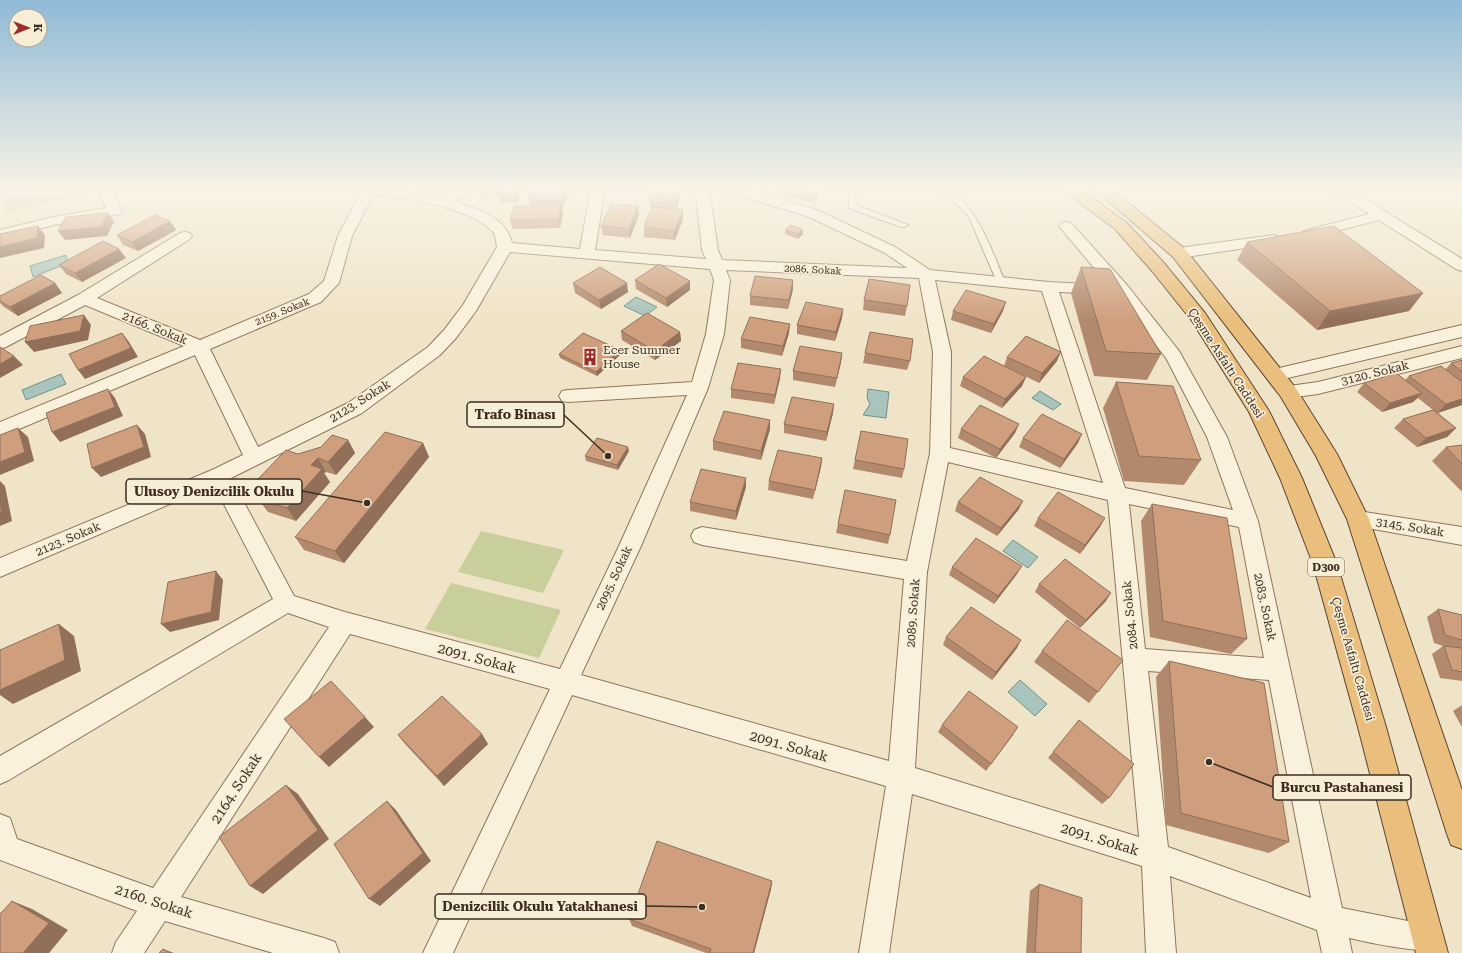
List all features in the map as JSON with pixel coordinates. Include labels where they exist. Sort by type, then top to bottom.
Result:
[{"type":"highway","name":"Çeşme Asfaltı Caddesi","points":[[1127,232],[1158,267],[1199,317],[1259,411],[1291,478],[1325,564],[1372,727],[1430,946]]},
{"type":"highway","points":[[1154,232],[1179,253],[1282,384],[1326,454],[1358,519],[1462,834]]},
{"type":"street","name":"2159. Sokak","points":[[0,430],[315,298],[330,283],[347,232]]},
{"type":"street","points":[[500,232],[505,247]]},
{"type":"street","points":[[587,255],[591,232]]},
{"type":"street","name":"2095. Sokak","points":[[438,953],[630,546],[699,388],[715,334],[722,280],[710,250],[708,232]]},
{"type":"street","points":[[854,232],[890,250],[926,274]]},
{"type":"street","name":"2083. Sokak","points":[[1072,232],[1121,289],[1173,355],[1217,437],[1248,521],[1337,953]]},
{"type":"street","points":[[1179,253],[1291,238],[1312,232]]},
{"type":"street","points":[[1408,232],[1462,266]]},
{"type":"street","points":[[0,343],[84,299],[185,236]]},
{"type":"street","name":"2086. Sokak","points":[[505,247],[587,255],[716,264],[926,274],[1049,287],[1121,289]]},
{"type":"street","name":"2123. Sokak","points":[[0,568],[218,475],[355,408],[434,351],[450,334],[470,307],[505,247]]},
{"type":"street","name":"2089. Sokak","points":[[874,953],[901,777],[916,572],[940,453],[942,352],[926,274]]},
{"type":"street","name":"2084. Sokak","points":[[1049,287],[1117,494],[1155,856],[1161,953]]},
{"type":"street","name":"2166. Sokak","points":[[84,299],[200,346],[254,458]]},
{"type":"street","points":[[1282,384],[1462,331]]},
{"type":"street","name":"3120. Sokak","points":[[1282,384],[1318,388],[1462,352]]},
{"type":"street","points":[[568,396],[699,388]]},
{"type":"street","points":[[940,453],[1117,494],[1248,521]]},
{"type":"street","points":[[0,771],[286,603],[218,475]]},
{"type":"street","name":"3145. Sokak","points":[[1358,519],[1462,536]]},
{"type":"street","points":[[702,536],[916,572]]},
{"type":"street","name":"2091. Sokak","points":[[286,603],[345,622],[565,682],[901,777],[1155,856],[1331,920],[1430,946]]},
{"type":"street","name":"2164. Sokak","points":[[127,953],[345,622]]},
{"type":"street","points":[[1135,660],[1278,670]]},
{"type":"street","name":"2160. Sokak","points":[[0,828],[7,849],[160,905],[324,953]]},
{"type":"lane","points":[[979,232],[1001,282]]},
{"type":"green space","points":[[481,531],[564,550],[543,593],[458,572]]},
{"type":"green space","points":[[451,583],[561,610],[539,658],[425,629]]},
{"type":"water","points":[[66,255],[68,263],[33,277],[30,266]]},
{"type":"water","points":[[636,297],[657,307],[645,316],[624,306]]},
{"type":"water","points":[[61,374],[66,384],[26,400],[22,390]]},
{"type":"water","points":[[868,389],[889,392],[886,418],[863,415],[870,404],[867,398]]},
{"type":"water","points":[[1040,391],[1061,404],[1053,410],[1032,398]]},
{"type":"water","points":[[1013,540],[1038,557],[1028,568],[1003,551]]},
{"type":"water","points":[[1020,680],[1047,704],[1035,716],[1008,692]]},
{"type":"building","points":[[7,232],[37,232],[37,238],[0,247],[0,234]]},
{"type":"building","points":[[122,232],[149,232],[132,242],[117,235]]},
{"type":"building","points":[[1299,232],[1343,232],[1423,293],[1330,311],[1247,242]]},
{"type":"building","points":[[103,241],[119,249],[75,273],[59,265]]},
{"type":"building","points":[[659,264],[690,281],[666,298],[635,280]]},
{"type":"building","points":[[600,267],[627,283],[599,300],[573,283]]},
{"type":"building","points":[[1081,267],[1110,269],[1161,354],[1106,351]]},
{"type":"building","points":[[41,275],[55,283],[10,307],[0,301],[0,296]]},
{"type":"building","points":[[755,276],[793,280],[789,300],[750,296]]},
{"type":"building","points":[[869,279],[910,285],[907,306],[864,300]]},
{"type":"building","points":[[966,290],[1006,302],[994,324],[953,311]]},
{"type":"building","points":[[806,302],[843,309],[836,332],[797,325]]},
{"type":"building","points":[[647,313],[680,332],[655,351],[621,331]]},
{"type":"building","points":[[84,315],[80,331],[25,342],[30,326]]},
{"type":"building","points":[[750,317],[790,324],[783,346],[741,339]]},
{"type":"building","points":[[870,332],[913,339],[910,361],[865,353]]},
{"type":"building","points":[[122,333],[131,348],[78,370],[69,354]]},
{"type":"building","name":"Ecer Summer House","points":[[583,333],[620,350],[596,372],[559,354]]},
{"type":"building","points":[[1026,336],[1061,352],[1042,373],[1007,357]]},
{"type":"building","points":[[800,346],[842,353],[837,378],[793,371]]},
{"type":"building","points":[[0,347],[14,356],[0,364]]},
{"type":"building","points":[[984,356],[1026,377],[1005,399],[963,377]]},
{"type":"building","points":[[1462,360],[1462,372],[1451,363]]},
{"type":"building","points":[[738,363],[781,369],[775,395],[731,389]]},
{"type":"building","points":[[1441,366],[1462,382],[1462,399],[1446,404],[1409,376]]},
{"type":"building","points":[[1396,373],[1422,393],[1390,403],[1364,383]]},
{"type":"building","points":[[1116,382],[1173,386],[1201,460],[1139,456]]},
{"type":"building","points":[[108,389],[115,407],[52,432],[46,413]]},
{"type":"building","points":[[792,397],[834,404],[827,432],[784,424]]},
{"type":"building","points":[[980,405],[1019,424],[1000,449],[961,429]]},
{"type":"building","points":[[1433,410],[1456,428],[1426,438],[1403,419]]},
{"type":"building","points":[[724,411],[770,420],[761,451],[713,441]]},
{"type":"building","points":[[1042,414],[1082,434],[1064,459],[1023,438]]},
{"type":"building","points":[[137,425],[144,447],[92,468],[87,444]]},
{"type":"building","points":[[18,428],[25,452],[0,462],[0,435]]},
{"type":"building","points":[[861,431],[908,439],[904,469],[855,460]]},
{"type":"building","points":[[385,432],[423,443],[335,551],[295,537]]},
{"type":"building","points":[[332,435],[348,440],[328,462],[318,458],[311,465],[322,469],[287,508],[258,499],[272,484],[258,479],[286,450],[298,454],[321,447]]},
{"type":"building","points":[[597,438],[628,447],[617,465],[585,456]]},
{"type":"building","points":[[1462,445],[1462,464],[1446,447]]},
{"type":"building","points":[[778,450],[822,458],[815,490],[769,481]]},
{"type":"building","points":[[701,469],[746,478],[736,511],[690,502]]},
{"type":"building","points":[[980,477],[1023,501],[1001,528],[958,502]]},
{"type":"building","points":[[845,490],[896,500],[890,535],[838,524]]},
{"type":"building","points":[[1058,492],[1105,518],[1085,545],[1038,518]]},
{"type":"building","points":[[1152,504],[1227,518],[1247,639],[1163,621]]},
{"type":"building","points":[[976,538],[1022,566],[998,596],[952,567]]},
{"type":"building","points":[[1065,559],[1111,593],[1086,620],[1039,584]]},
{"type":"building","points":[[216,571],[211,612],[161,624],[168,582]]},
{"type":"building","points":[[971,607],[1021,640],[996,672],[946,637]]},
{"type":"building","points":[[1438,609],[1462,615],[1462,640],[1445,635]]},
{"type":"building","points":[[1067,620],[1123,660],[1098,692],[1042,651]]},
{"type":"building","points":[[59,624],[65,660],[0,690],[0,650]]},
{"type":"building","points":[[1444,646],[1462,648],[1462,672],[1452,670]]},
{"type":"building","points":[[1169,661],[1264,683],[1289,842],[1181,813]]},
{"type":"building","points":[[331,681],[365,717],[319,757],[284,719]]},
{"type":"building","points":[[969,691],[1018,727],[991,764],[942,725]]},
{"type":"building","points":[[442,696],[482,734],[437,776],[398,735]]},
{"type":"building","points":[[1079,720],[1134,764],[1109,798],[1053,752]]},
{"type":"building","points":[[286,785],[318,830],[250,886],[219,837]]},
{"type":"building","points":[[387,801],[423,853],[369,899],[334,844]]},
{"type":"building","points":[[657,841],[772,881],[753,953],[710,953],[711,949],[629,919]]},
{"type":"building","points":[[1039,884],[1082,898],[1081,953],[1035,953]]},
{"type":"building","points":[[12,901],[49,923],[23,953],[0,953],[0,914]]},
{"type":"building","points":[[163,949],[170,953],[159,953]]},
{"type":"place","name":"Ecer Summer House","points":[[590,357]]},
{"type":"place","name":"Trafo Binası","points":[[608,456]]},
{"type":"place","name":"Ulusoy Denizcilik Okulu","points":[[367,503]]},
{"type":"place","name":"Burcu Pastahanesi","points":[[1209,762]]},
{"type":"place","name":"Denizcilik Okulu Yatakhanesi","points":[[702,907]]}]
